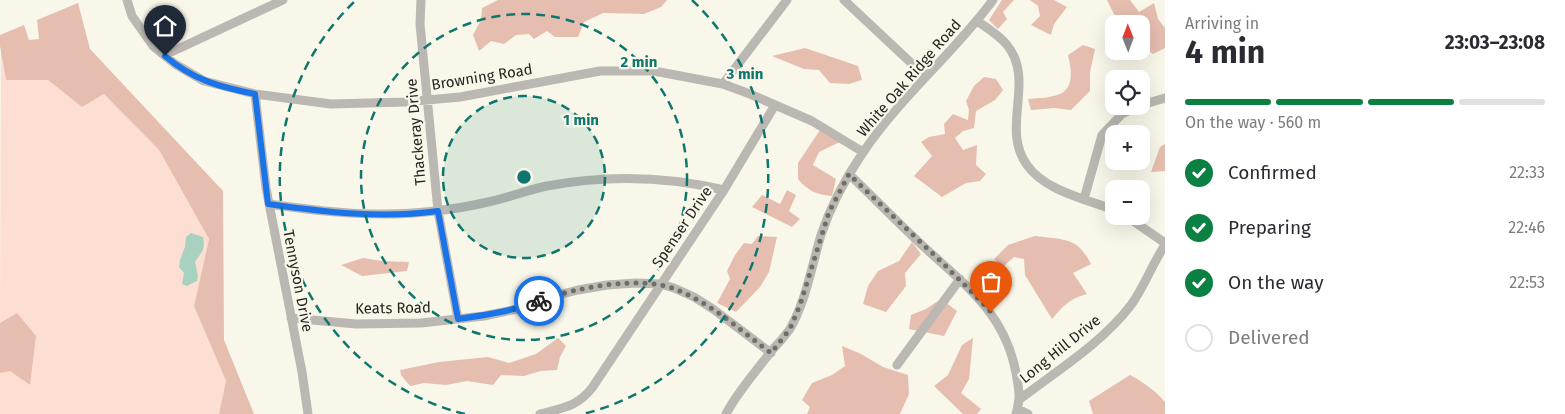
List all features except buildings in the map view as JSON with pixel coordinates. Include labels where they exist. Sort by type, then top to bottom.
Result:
[{"type":"street","name":"Browning Road","points":[[127,0],[132,16],[153,46],[175,64],[204,81],[224,88],[331,104],[460,97],[600,71],[654,71],[723,84],[812,121],[863,152]]},
{"type":"street","points":[[165,56],[283,0]]},
{"type":"street","name":"Thackeray Drive","points":[[421,0],[420,24],[438,211],[458,319]]},
{"type":"street","points":[[723,84],[787,0]]},
{"type":"street","points":[[844,0],[925,76]]},
{"type":"street","name":"White Oak Ridge Road","points":[[726,414],[790,329],[800,305],[829,212],[863,152],[925,76],[977,21],[993,0]]},
{"type":"street","points":[[977,21],[1004,41],[1015,58],[1020,72],[1016,136],[1027,165],[1059,190],[1105,207]]},
{"type":"street","name":"Tennyson Drive","points":[[255,94],[268,204],[302,372],[308,414]]},
{"type":"street","points":[[1150,102],[1165,98]]},
{"type":"street","name":"Spenser Drive","points":[[540,414],[575,404],[585,398],[724,190],[775,105]]},
{"type":"street","points":[[1084,199],[1102,135],[1121,115]]},
{"type":"street","points":[[849,174],[960,279],[991,312],[1009,344],[1020,399],[1017,412],[1028,414]]},
{"type":"street","points":[[268,204],[323,212],[378,214],[438,211],[488,202],[545,187],[584,180],[624,177],[663,179],[724,190]]},
{"type":"street","points":[[1139,225],[1165,244]]},
{"type":"street","name":"Long Hill Drive","points":[[1020,399],[1105,334],[1130,306],[1142,289],[1165,244]]},
{"type":"street","points":[[897,365],[960,279]]},
{"type":"street","name":"Keats Road","points":[[291,318],[356,324],[421,323],[484,316],[522,308],[550,297],[578,290],[616,284],[660,284],[694,297],[771,353]]},
{"type":"shaded area","points":[[498,0],[667,0],[661,7],[644,14],[603,13],[584,22],[578,37],[555,37],[547,31],[534,39],[529,34],[516,35],[504,44],[491,41],[479,51],[473,35],[481,20],[482,8]]},
{"type":"shaded area","points":[[1002,0],[1014,0],[1003,12],[1007,19],[998,29],[989,20]]},
{"type":"shaded area","points":[[1030,0],[1054,0],[1067,7],[1054,24],[1051,35],[1031,25],[1040,16],[1038,6]]},
{"type":"shaded area","points":[[1107,0],[1130,0],[1139,12],[1154,3],[1158,19],[1165,28],[1165,48],[1153,54],[1150,52],[1150,15],[1114,14]]},
{"type":"shaded area","points":[[78,3],[90,49],[223,191],[224,340],[254,414],[219,414],[226,381],[194,306],[209,239],[159,150],[104,94],[82,107],[48,80],[6,80],[0,35],[24,25],[29,40],[39,39],[37,20]]},
{"type":"shaded area","points":[[1083,45],[1095,49],[1090,72],[1090,91],[1071,110],[1054,108],[1031,110],[1028,99],[1044,98],[1065,91],[1071,77],[1068,55]]},
{"type":"shaded area","points":[[1,47],[6,80],[48,80],[82,107],[104,94],[159,150],[209,239],[194,306],[226,381],[219,414],[0,414],[0,373],[10,370],[30,385],[17,313],[0,323]]},
{"type":"shaded area","points":[[805,48],[858,66],[862,80],[849,84],[830,83],[819,70],[804,69],[772,56]]},
{"type":"shaded area","points":[[984,77],[996,79],[1003,90],[995,100],[976,111],[974,128],[963,131],[955,138],[963,150],[977,145],[976,165],[986,174],[980,181],[966,183],[942,197],[914,176],[932,156],[921,142],[929,137],[945,134],[944,124],[953,114],[968,120],[969,110],[966,101],[974,86]]},
{"type":"shaded area","points":[[820,130],[842,141],[819,152],[813,165],[836,179],[832,196],[813,192],[798,179],[798,163]]},
{"type":"shaded area","points":[[1165,144],[1165,171],[1151,172],[1160,147]]},
{"type":"shaded area","points":[[787,190],[796,195],[789,211],[800,219],[792,227],[752,207],[762,195],[780,204]]},
{"type":"shaded area","points":[[191,233],[203,237],[204,245],[195,262],[198,276],[197,281],[187,286],[182,284],[184,273],[179,267],[186,237]]},
{"type":"shaded area","points":[[758,236],[777,237],[769,272],[760,287],[736,312],[717,303],[730,279],[727,271],[735,255],[744,243],[752,244]]},
{"type":"shaded area","points":[[1035,236],[1061,239],[1075,244],[1086,255],[1091,264],[1073,273],[1087,294],[1067,303],[1052,319],[1025,275],[1024,259],[1014,257],[1003,267],[994,259],[1008,245]]},
{"type":"shaded area","points":[[912,242],[921,254],[905,273],[906,286],[886,312],[863,304],[868,286],[878,271],[899,261]]},
{"type":"shaded area","points":[[363,258],[409,262],[407,271],[362,276],[341,265]]},
{"type":"shaded area","points":[[941,299],[957,311],[944,336],[909,329],[911,315],[926,309]]},
{"type":"shaded area","points":[[17,313],[36,336],[30,385],[10,371],[0,373],[0,323]]},
{"type":"shaded area","points":[[558,338],[566,346],[560,357],[557,370],[541,371],[524,376],[501,375],[493,385],[467,381],[446,385],[424,383],[410,386],[401,375],[400,370],[439,362],[488,357],[509,363],[536,354]]},
{"type":"shaded area","points":[[973,338],[969,379],[961,393],[981,409],[977,414],[963,414],[934,386],[948,375],[962,345]]},
{"type":"shaded area","points":[[842,346],[861,354],[883,367],[908,375],[909,394],[900,414],[807,414],[810,407],[802,400],[812,383],[832,375],[845,366]]},
{"type":"shaded area","points":[[1130,375],[1140,380],[1165,402],[1165,414],[1093,414],[1089,401]]},
{"type":"way so far","points":[[539,301],[578,290],[607,285],[660,284],[694,297],[771,353],[790,329],[800,305],[829,212],[849,174],[960,279],[991,312]]},
{"type":"route","points":[[165,56],[189,74],[204,81],[224,88],[255,94],[268,204],[323,212],[378,214],[438,211],[458,319],[522,308],[539,301]]}]
